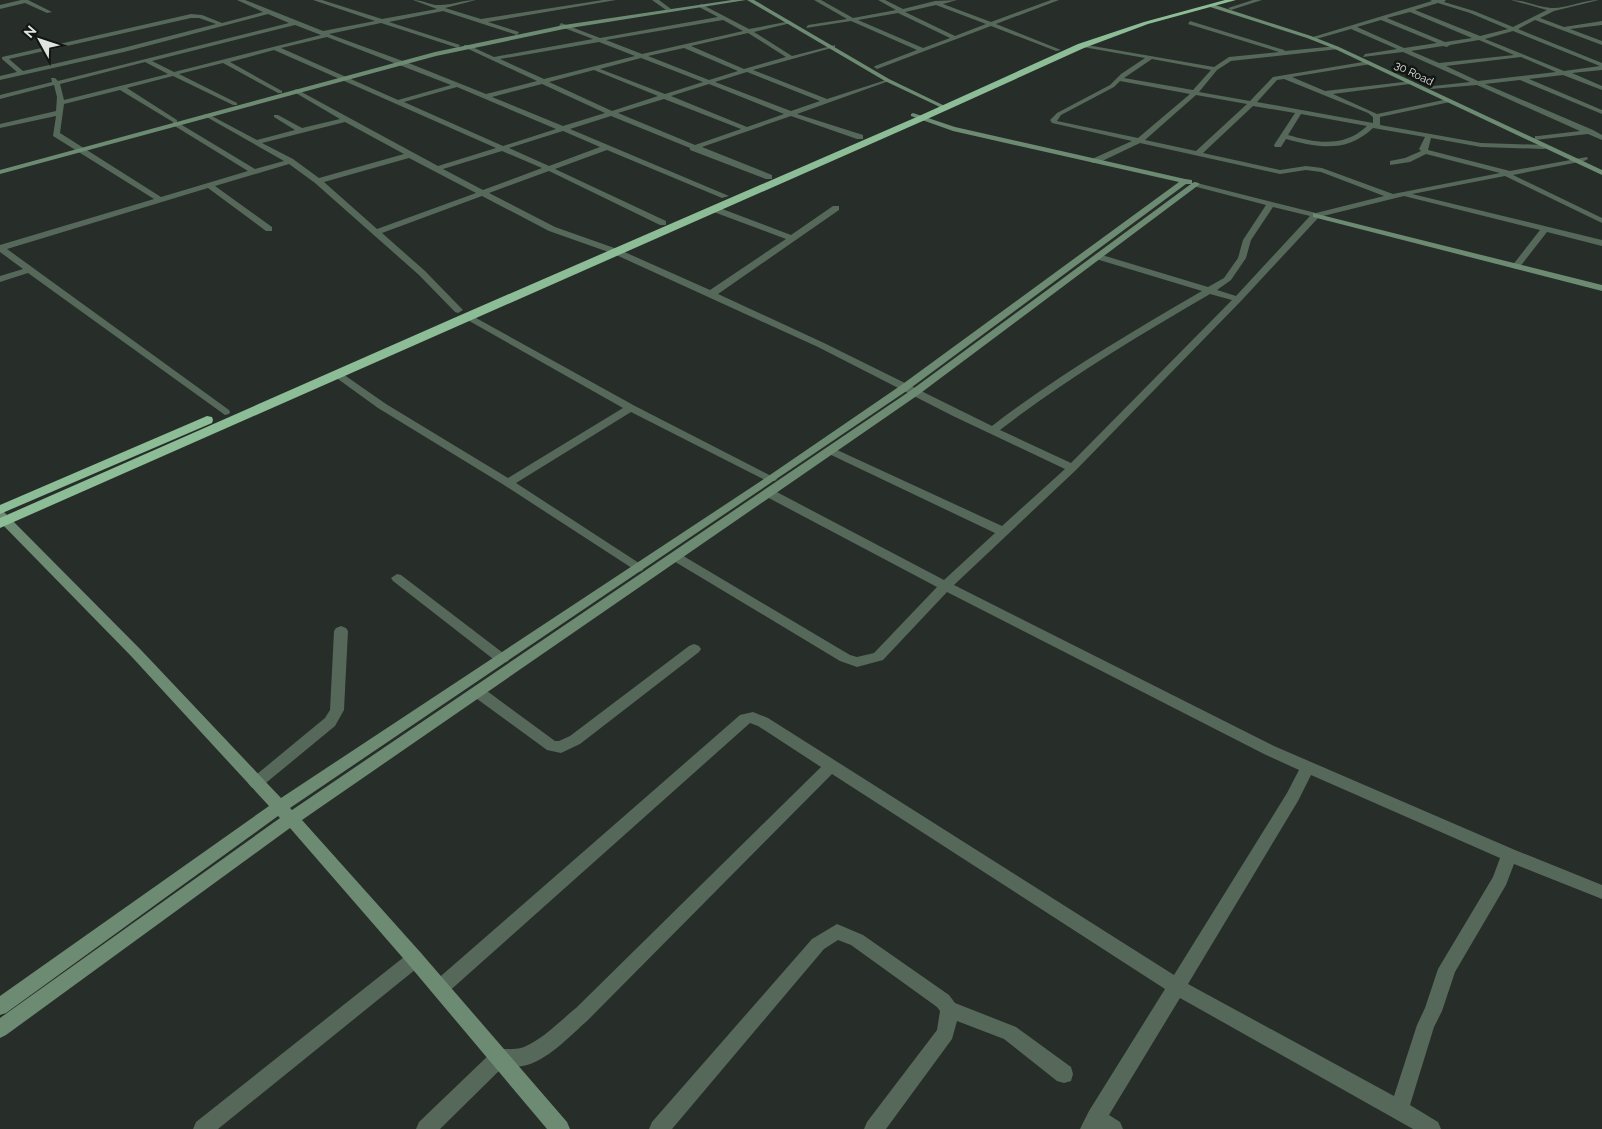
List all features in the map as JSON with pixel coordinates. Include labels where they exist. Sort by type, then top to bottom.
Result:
[{"type":"highway","points":[[944,104],[1083,45],[1209,2]]},
{"type":"highway","points":[[1,517],[225,412],[714,209],[1058,50],[1114,28],[1209,2],[1232,4]]},
{"type":"highway","points":[[612,250],[663,223],[860,137],[918,116]]},
{"type":"highway","points":[[1,517],[336,374],[462,313]]},
{"type":"main road","points":[[462,46],[563,26],[730,0]]},
{"type":"main road","points":[[0,170],[234,104],[399,61],[517,33],[743,0]]},
{"type":"main road","points":[[750,0],[833,46],[887,80],[944,104]]},
{"type":"main road","points":[[759,0],[944,104]]},
{"type":"main road","name":"30 Road","points":[[1209,2],[1367,59],[1448,101],[1544,146],[1602,167]]},
{"type":"main road","name":"30 Road","points":[[1232,4],[1316,37],[1433,88],[1538,138],[1602,173]]},
{"type":"main road","points":[[175,122],[296,91],[340,77]]},
{"type":"main road","points":[[918,116],[953,129],[1190,183]]},
{"type":"main road","points":[[0,1007],[279,807],[909,390],[1099,257],[1190,183]]},
{"type":"main road","points":[[0,1030],[200,883],[291,819],[831,451],[909,390],[1190,183]]},
{"type":"main road","points":[[1316,215],[1602,288]]},
{"type":"main road","points":[[1,517],[136,654],[291,819],[415,959],[560,1129]]},
{"type":"street","points":[[0,7],[25,0],[49,12]]},
{"type":"street","points":[[243,0],[295,23],[399,61],[726,196]]},
{"type":"street","points":[[316,0],[462,46],[613,114],[693,148],[769,177]]},
{"type":"street","points":[[416,0],[517,33]]},
{"type":"street","points":[[60,103],[324,34],[474,0]]},
{"type":"street","points":[[480,21],[613,0]]},
{"type":"street","points":[[655,0],[668,9]]},
{"type":"street","points":[[817,0],[854,20],[924,50]]},
{"type":"street","points":[[881,0],[955,38]]},
{"type":"street","points":[[928,0],[1058,50]]},
{"type":"street","points":[[808,27],[954,0]]},
{"type":"street","points":[[878,67],[1056,0]]},
{"type":"street","points":[[1232,4],[1259,0]]},
{"type":"street","points":[[1316,37],[1412,11],[1439,0],[1602,66]]},
{"type":"street","points":[[1514,0],[1552,10]]},
{"type":"street","points":[[1577,0],[1602,7]]},
{"type":"street","points":[[1197,154],[1252,103],[1275,78],[1280,76],[1406,50],[1447,45],[1481,38],[1513,29],[1552,10],[1596,0]]},
{"type":"street","points":[[701,6],[748,31],[790,57]]},
{"type":"street","points":[[1412,11],[1602,88]]},
{"type":"street","points":[[0,78],[124,50],[269,12]]},
{"type":"street","points":[[22,73],[4,58],[191,16],[200,16],[231,28]]},
{"type":"street","points":[[492,59],[596,39],[723,18]]},
{"type":"street","points":[[1382,18],[1447,45]]},
{"type":"street","points":[[1537,18],[1602,43]]},
{"type":"street","points":[[484,97],[641,56],[789,22]]},
{"type":"street","points":[[0,97],[295,23]]},
{"type":"street","points":[[1190,23],[1287,53]]},
{"type":"street","points":[[1564,28],[1602,23]]},
{"type":"street","points":[[148,26],[177,36]]},
{"type":"street","points":[[563,26],[791,114],[860,137]]},
{"type":"street","points":[[1352,27],[1602,138]]},
{"type":"street","points":[[239,32],[248,35]]},
{"type":"street","points":[[99,37],[107,41]]},
{"type":"street","points":[[1586,45],[1602,43]]},
{"type":"street","points":[[1083,45],[1215,69]]},
{"type":"street","points":[[116,46],[234,104]]},
{"type":"street","points":[[685,46],[826,101]]},
{"type":"street","points":[[436,169],[613,114],[745,70],[833,46]]},
{"type":"street","points":[[1562,49],[1578,46]]},
{"type":"street","points":[[275,48],[550,169],[663,223]]},
{"type":"street","points":[[1095,161],[1138,141],[1152,131],[1194,93],[1215,69],[1229,59],[1337,48]]},
{"type":"street","points":[[1440,65],[1522,55]]},
{"type":"street","points":[[1151,57],[1112,86],[1059,114],[1053,120],[1054,122],[1280,172],[1306,168],[1322,170],[1392,196]]},
{"type":"street","points":[[224,61],[280,92]]},
{"type":"street","points":[[1433,88],[1602,66]]},
{"type":"street","points":[[42,68],[58,83],[60,103],[56,134],[160,200]]},
{"type":"street","points":[[596,69],[747,130]]},
{"type":"street","points":[[1280,76],[1326,93],[1376,116],[1448,101]]},
{"type":"street","points":[[1520,78],[1602,112]]},
{"type":"street","points":[[1119,79],[1496,147],[1544,146]]},
{"type":"street","points":[[693,148],[887,80]]},
{"type":"street","points":[[1326,93],[1410,82]]},
{"type":"street","points":[[398,102],[457,85]]},
{"type":"street","points":[[122,88],[254,172]]},
{"type":"street","points":[[296,91],[410,155],[552,229],[612,250],[711,294],[821,345],[909,390],[1072,468]]},
{"type":"street","points":[[0,126],[58,112]]},
{"type":"street","points":[[1278,145],[1299,112]]},
{"type":"street","points":[[206,115],[290,161],[318,181],[422,273],[462,313],[631,408],[771,480]]},
{"type":"street","points":[[276,116],[302,131]]},
{"type":"street","points":[[1284,136],[1304,142],[1331,146],[1350,141],[1366,132],[1374,126],[1376,116]]},
{"type":"street","points":[[256,142],[347,119]]},
{"type":"street","points":[[1538,138],[1602,130]]},
{"type":"street","points":[[1425,152],[1423,149],[1429,135]]},
{"type":"street","points":[[375,233],[607,147]]},
{"type":"street","points":[[1393,163],[1407,160],[1425,152],[1509,174],[1602,221]]},
{"type":"street","points":[[318,181],[410,155]]},
{"type":"street","points":[[1190,183],[1316,215],[1392,196],[1580,160]]},
{"type":"street","points":[[0,248],[290,161]]},
{"type":"street","points":[[209,185],[269,229]]},
{"type":"street","points":[[1403,194],[1602,243]]},
{"type":"street","points":[[992,430],[1103,353],[1210,292],[1227,280],[1242,258],[1247,240],[1271,204]]},
{"type":"street","points":[[711,294],[836,208]]},
{"type":"street","points":[[714,209],[792,238]]},
{"type":"street","points":[[676,557],[845,658],[857,662],[878,657],[946,586],[1072,468],[1238,299],[1316,215]]},
{"type":"street","points":[[1516,266],[1545,229]]},
{"type":"street","points":[[0,248],[225,412]]},
{"type":"street","points":[[1099,257],[1238,299]]},
{"type":"street","points":[[0,279],[30,269]]},
{"type":"street","points":[[336,374],[382,406],[508,483],[638,568]]},
{"type":"street","points":[[508,483],[631,408]]},
{"type":"street","points":[[831,451],[1004,532]]},
{"type":"street","points":[[769,493],[946,586],[1269,750],[1509,855],[1602,892]]},
{"type":"street","points":[[397,578],[502,659]]},
{"type":"street","points":[[256,783],[330,722],[338,710],[342,631]]},
{"type":"street","points":[[478,692],[552,746],[561,747],[574,740],[694,649]]},
{"type":"street","points":[[440,988],[745,719],[753,717],[832,765],[1177,987],[1399,1109],[1431,1129]]},
{"type":"street","points":[[426,1129],[499,1058],[524,1057],[544,1046],[582,1014],[832,765]]},
{"type":"street","points":[[1113,1129],[1093,1124],[1293,797],[1308,767]]},
{"type":"street","points":[[1399,1109],[1426,1025],[1433,1011],[1447,969],[1500,880],[1509,855]]},
{"type":"street","points":[[659,1129],[818,944],[837,932],[857,940],[943,1001],[949,1009],[1010,1033],[1064,1074]]},
{"type":"street","points":[[203,1129],[415,959]]},
{"type":"street","points":[[874,1129],[946,1033],[949,1009]]}]
